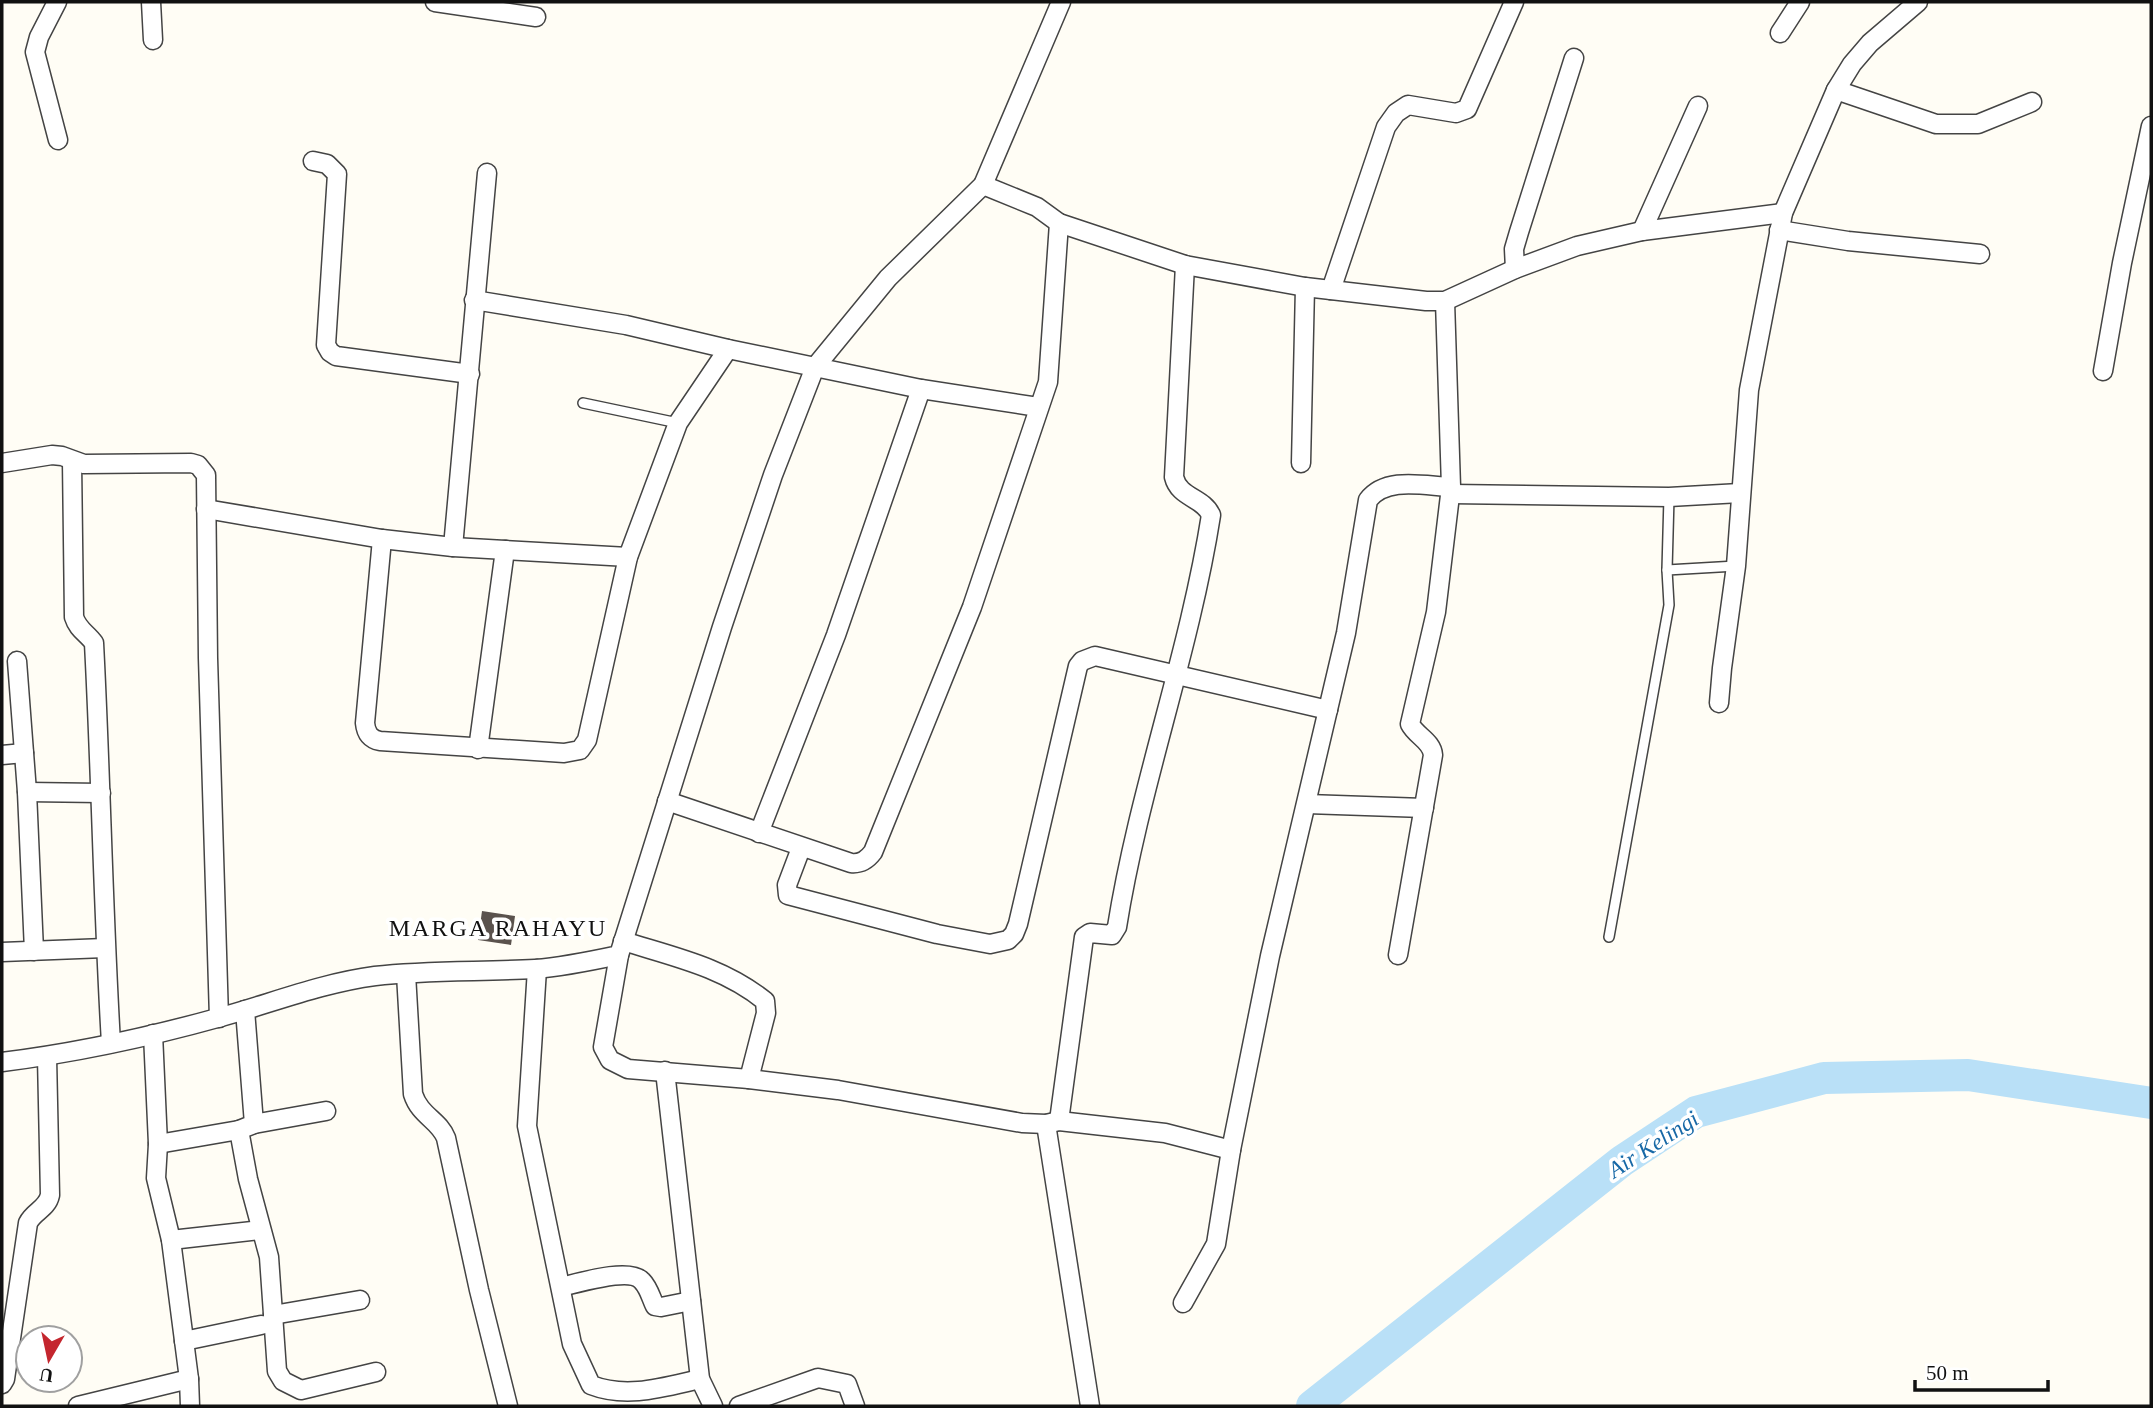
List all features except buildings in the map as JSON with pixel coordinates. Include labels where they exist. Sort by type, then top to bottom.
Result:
[{"type":"street","points":[[57,2],[39,37],[36,52],[58,140]]},
{"type":"street","points":[[151,2],[153,40]]},
{"type":"street","points":[[435,2],[536,17]]},
{"type":"street","points":[[1061,2],[983,185],[888,278],[816,368],[773,475],[667,801],[621,948],[603,1047],[605,1054],[619,1066],[628,1069],[838,1090],[1022,1122],[1165,1133],[1231,1150]]},
{"type":"street","points":[[1331,290],[1386,127],[1396,113],[1408,104],[1456,113],[1467,109],[1514,2]]},
{"type":"street","points":[[1780,33],[1800,2]]},
{"type":"street","points":[[1719,703],[1736,566],[1749,390],[1781,221],[1836,90],[1852,64],[1870,44],[1918,2]]},
{"type":"street","points":[[1515,269],[1514,249],[1574,58]]},
{"type":"street","points":[[1836,90],[1936,124],[1978,124],[2032,102]]},
{"type":"street","points":[[1642,232],[1698,106]]},
{"type":"street","points":[[2103,371],[2122,263],[2151,126]]},
{"type":"street","points":[[313,161],[327,164],[337,174],[326,345],[330,352],[336,356],[470,374]]},
{"type":"street","points":[[453,547],[487,173]]},
{"type":"street","points":[[983,185],[1037,206],[1059,223],[1185,265],[1305,287],[1445,301],[1515,269],[1577,246],[1642,232],[1781,221],[1848,241],[1980,254]]},
{"type":"street","points":[[667,801],[801,848],[858,864],[873,852],[972,607],[1048,383],[1059,223]]},
{"type":"street","points":[[1090,1406],[1053,1123],[1084,937],[1090,933],[1112,935],[1116,931],[1127,865],[1178,674],[1212,515],[1208,508],[1179,490],[1174,477],[1185,265]]},
{"type":"street","points":[[1301,463],[1305,287]]},
{"type":"street","points":[[474,300],[626,326],[921,389],[1038,407]]},
{"type":"street","points":[[1398,955],[1433,750],[1413,730],[1410,723],[1436,612],[1451,491],[1445,301]]},
{"type":"street","points":[[382,540],[366,732],[380,741],[478,749],[564,753],[583,747],[587,740],[628,557],[678,423],[728,349]]},
{"type":"street","points":[[759,833],[836,635],[921,389]]},
{"type":"street","points":[[2,463],[51,455],[84,464],[146,462],[198,465],[206,475],[208,658],[219,1017]]},
{"type":"street","points":[[72,461],[74,617],[78,627],[94,643],[111,1043]]},
{"type":"street","points":[[1183,1303],[1216,1244],[1231,1150],[1270,956],[1346,633],[1368,500],[1381,488],[1392,485],[1451,491],[1669,497],[1740,493]]},
{"type":"street","points":[[206,509],[382,540],[628,557]]},
{"type":"street","points":[[478,749],[505,550]]},
{"type":"street","points":[[801,848],[787,885],[788,895],[937,934],[990,944],[1008,940],[1018,924],[1082,661],[1095,656],[1328,709]]},
{"type":"street","points":[[13,672],[27,792],[34,951]]},
{"type":"street","points":[[2,755],[24,753]]},
{"type":"street","points":[[27,792],[101,793]]},
{"type":"street","points":[[1307,804],[1424,807]]},
{"type":"street","points":[[2,952],[105,948]]},
{"type":"street","points":[[2,1062],[47,1056],[153,1034],[322,987],[375,976],[537,969],[578,964],[621,948],[718,971],[765,1001],[766,1013],[748,1079]]},
{"type":"street","points":[[537,969],[527,1126],[572,1344],[591,1385],[608,1392],[649,1390],[700,1379]]},
{"type":"street","points":[[406,974],[413,1094],[421,1111],[444,1132],[446,1138],[479,1290],[508,1406]]},
{"type":"street","points":[[244,1010],[246,1127],[260,1230],[269,1257],[267,1320],[278,1371],[283,1381],[301,1390],[376,1372]]},
{"type":"street","points":[[153,1034],[158,1144],[156,1178],[171,1240],[190,1406]]},
{"type":"street","points":[[2,1384],[5,1379],[10,1280],[30,1217],[48,1202],[50,1195],[47,1056]]},
{"type":"street","points":[[665,1071],[700,1379],[713,1406]]},
{"type":"street","points":[[158,1144],[326,1111]]},
{"type":"street","points":[[171,1240],[260,1230]]},
{"type":"street","points":[[561,1287],[624,1275],[635,1276],[644,1283],[655,1306],[691,1301]]},
{"type":"street","points":[[184,1341],[360,1300]]},
{"type":"street","points":[[739,1406],[818,1378],[847,1384],[855,1406]]},
{"type":"street","points":[[78,1406],[189,1379]]},
{"type":"lane","points":[[583,403],[678,423]]},
{"type":"lane","points":[[1609,937],[1669,605],[1669,497]]},
{"type":"lane","points":[[1667,570],[1736,566]]},
{"type":"waterway","name":"Air Kelingi","points":[[1312,1406],[1622,1161],[1696,1112],[1824,1078],[1968,1075],[2151,1103]]},
{"type":"district","name":"MARGA RAHAYU","points":[[498,928]]}]
